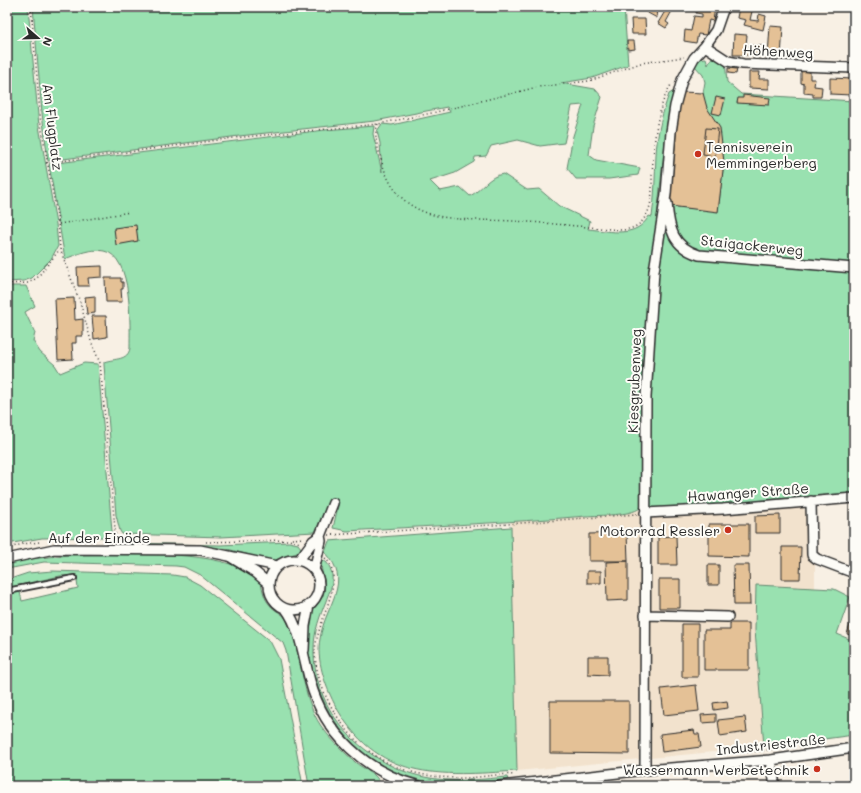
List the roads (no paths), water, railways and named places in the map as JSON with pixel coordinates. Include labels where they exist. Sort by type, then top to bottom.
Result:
[{"type":"street","name":"Kiesgrubenweg","points":[[645,770],[646,397],[650,326],[659,234],[666,194],[671,132],[675,106],[682,80],[694,58],[705,46],[716,30],[724,7]]},
{"type":"street","name":"Höhenweg","points":[[705,46],[728,61],[743,64],[854,68]]},
{"type":"street","name":"Staigackerweg","points":[[666,194],[671,227],[677,242],[686,251],[699,255],[854,268]]},
{"type":"street","name":"Hawanger Straße","points":[[645,513],[723,509],[854,498]]},
{"type":"street","points":[[811,501],[812,555],[817,559],[854,573]]},
{"type":"street","points":[[314,570],[320,536],[333,503]]},
{"type":"street","points":[[299,560],[320,536]]},
{"type":"street","name":"Auf der Einöde","points":[[7,559],[54,549],[115,548],[169,551],[200,550],[231,558]]},
{"type":"street","points":[[231,558],[244,558],[277,566]]},
{"type":"street","points":[[231,558],[255,572],[268,584],[272,597],[290,614],[304,656],[314,694],[332,728],[358,757],[393,783],[419,786]]},
{"type":"street","points":[[268,584],[271,574],[277,566],[287,560],[299,560],[308,564],[314,570],[319,582],[319,588],[317,595],[309,605],[305,626],[304,656]]},
{"type":"street","points":[[286,609],[296,610],[309,605]]},
{"type":"street","points":[[645,615],[728,617]]},
{"type":"street","name":"Industriestraße","points":[[500,786],[645,770],[771,760],[854,748]]},
{"type":"street","points":[[771,760],[775,786]]},
{"type":"lane","points":[[7,590],[74,578]]},
{"type":"place","name":"Tennisverein Memmingerberg","points":[[698,154]]},
{"type":"place","name":"Motorrad Ressler","points":[[728,530]]},
{"type":"place","name":"Wassermann Werbetechnik","points":[[817,769]]}]
